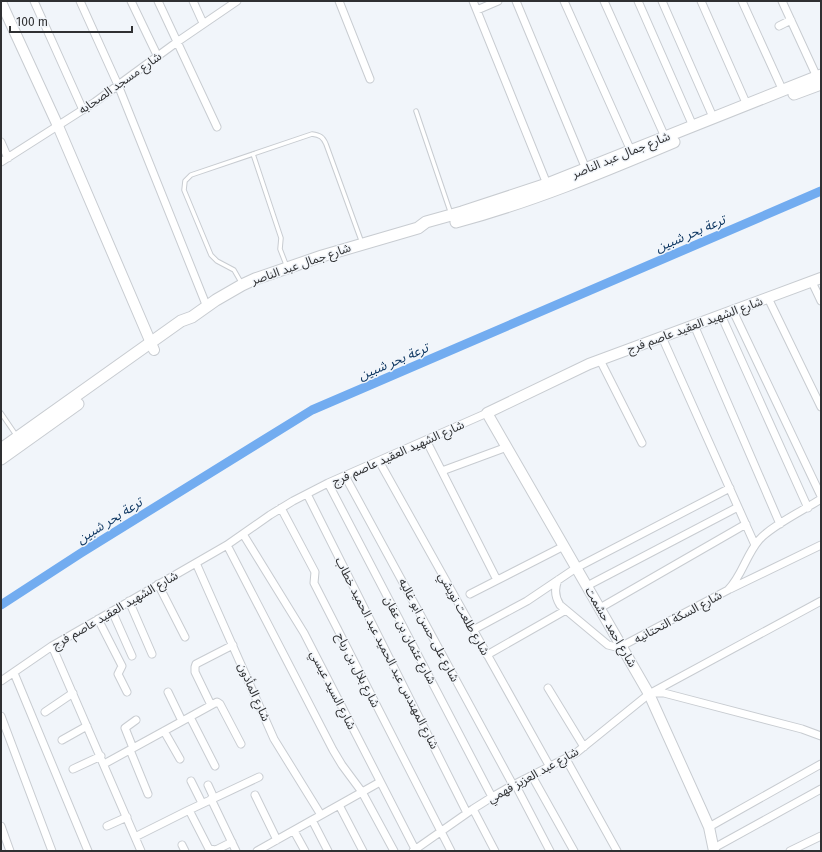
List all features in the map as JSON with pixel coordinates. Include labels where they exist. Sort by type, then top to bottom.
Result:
[{"type":"main road","name":"شارع جمال عبد الناصر","points":[[418,228],[426,222],[547,184],[586,169],[633,155],[717,124],[820,79]]},
{"type":"main road","name":"شارع جمال عبد الناصر","points":[[1,459],[153,347],[183,320],[192,317],[206,306],[242,285],[287,268],[363,244],[418,228],[431,228],[503,207],[591,176],[665,137],[783,90],[820,79]]},
{"type":"main road","name":"شارع جمال عبد الناصر","points":[[1,449],[153,347]]},
{"type":"street","points":[[34,1],[83,110]]},
{"type":"street","points":[[80,1],[118,86],[206,306]]},
{"type":"street","points":[[131,1],[158,57]]},
{"type":"street","points":[[158,1],[217,127]]},
{"type":"street","points":[[193,1],[203,24]]},
{"type":"street","name":"شارع مسجد الصحابه","points":[[1,162],[83,110],[236,1]]},
{"type":"street","points":[[339,1],[370,79]]},
{"type":"street","points":[[473,1],[547,184]]},
{"type":"street","points":[[477,10],[498,1]]},
{"type":"street","points":[[516,1],[586,169]]},
{"type":"street","points":[[564,1],[633,155]]},
{"type":"street","points":[[604,1],[665,137]]},
{"type":"street","points":[[638,1],[693,126]]},
{"type":"street","points":[[662,1],[713,117]]},
{"type":"street","points":[[701,1],[747,105]]},
{"type":"street","points":[[742,1],[783,90]]},
{"type":"street","points":[[782,1],[820,79]]},
{"type":"street","points":[[1,2],[58,126],[153,347]]},
{"type":"street","points":[[779,26],[791,20]]},
{"type":"street","points":[[1,142],[8,158]]},
{"type":"street","points":[[816,280],[821,301]]},
{"type":"street","name":"شارع الشهيد العقيد عاصم فرج","points":[[1,681],[52,646],[227,545],[281,508],[328,483],[488,413],[600,360],[816,280]]},
{"type":"street","points":[[768,298],[821,407]]},
{"type":"street","points":[[733,311],[821,496]]},
{"type":"street","points":[[721,316],[808,508]]},
{"type":"street","points":[[694,325],[780,524]]},
{"type":"street","points":[[662,337],[755,545]]},
{"type":"street","points":[[600,360],[642,443]]},
{"type":"street","name":"شارع احمد حشمت","points":[[488,413],[649,694],[718,849]]},
{"type":"street","points":[[426,440],[497,580]]},
{"type":"street","points":[[442,471],[507,447]]},
{"type":"street","name":"شارع طلعت نويشي","points":[[379,461],[550,767]]},
{"type":"street","name":"شارع على حسن ابو غاليه","points":[[345,476],[550,851]]},
{"type":"street","name":"شارع عثمان بن عفان","points":[[328,483],[492,797]]},
{"type":"street","points":[[473,630],[527,601],[576,568],[730,488]]},
{"type":"street","name":"شارع المهندس عبد الحميد عبد الحميد خطاب","points":[[307,494],[470,811],[494,851]]},
{"type":"street","name":"شارع السكة التحتانيه","points":[[558,580],[555,588],[556,596],[560,605],[608,645],[616,647],[622,646],[728,590],[736,580],[755,545],[767,532],[821,499]]},
{"type":"street","points":[[587,586],[738,507]]},
{"type":"street","name":"شارع بلال بن رباح","points":[[281,508],[315,572],[314,583],[451,851]]},
{"type":"street","points":[[600,608],[746,524]]},
{"type":"street","name":"شارع السيد عيسي","points":[[243,534],[304,633],[414,850]]},
{"type":"street","points":[[227,545],[333,750],[362,792],[394,851]]},
{"type":"street","points":[[728,590],[821,545]]},
{"type":"street","points":[[470,594],[564,546]]},
{"type":"street","name":"شارع المأذون","points":[[196,563],[274,739],[321,815]]},
{"type":"street","points":[[158,584],[185,637]]},
{"type":"street","points":[[129,601],[152,654]]},
{"type":"street","name":"شارع عبد العزيز فهمي","points":[[414,850],[492,797],[566,759],[584,747],[649,694],[821,601]]},
{"type":"street","points":[[487,655],[566,610]]},
{"type":"street","points":[[112,611],[132,656]]},
{"type":"street","points":[[98,619],[122,666],[118,674],[127,692]]},
{"type":"street","points":[[211,704],[195,672],[196,664],[233,645]]},
{"type":"street","points":[[52,646],[141,851]]},
{"type":"street","points":[[14,672],[88,851]]},
{"type":"street","points":[[548,688],[584,747]]},
{"type":"street","points":[[168,692],[182,721]]},
{"type":"street","points":[[45,712],[73,693]]},
{"type":"street","points":[[649,694],[664,693],[802,729],[821,736]]},
{"type":"street","points":[[104,764],[217,702],[220,704],[241,744]]},
{"type":"street","points":[[1,716],[52,851]]},
{"type":"street","points":[[190,717],[215,766]]},
{"type":"street","points":[[136,720],[126,728],[131,749],[148,794]]},
{"type":"street","points":[[62,740],[88,726]]},
{"type":"street","points":[[164,731],[180,760]]},
{"type":"street","points":[[73,769],[101,756]]},
{"type":"street","points":[[566,759],[617,851]]},
{"type":"street","points":[[709,827],[821,764]]},
{"type":"street","points":[[532,776],[574,851]]},
{"type":"street","points":[[135,837],[202,803],[259,777]]},
{"type":"street","points":[[191,781],[202,803]]},
{"type":"street","points":[[257,851],[380,782]]},
{"type":"street","points":[[208,785],[236,851]]},
{"type":"street","points":[[718,849],[821,789]]},
{"type":"street","points":[[255,795],[277,840]]},
{"type":"street","points":[[339,805],[363,851]]},
{"type":"street","points":[[189,810],[211,850],[216,850],[232,842]]},
{"type":"street","points":[[107,826],[126,817]]},
{"type":"street","points":[[312,820],[328,851]]},
{"type":"street","points":[[1,826],[10,851]]},
{"type":"street","points":[[294,831],[305,851]]},
{"type":"street","points":[[790,851],[821,836]]},
{"type":"lane","points":[[416,111],[451,215]]},
{"type":"lane","points":[[242,285],[234,270],[217,261],[211,255],[184,186],[184,181],[191,175],[312,134],[321,136],[326,144],[363,244]]},
{"type":"lane","points":[[253,154],[281,238],[280,248],[287,268]]},
{"type":"lane","points":[[1,413],[18,437]]},
{"type":"waterway","name":"ترعة بحر شبين","points":[[1,605],[81,553],[312,410],[821,191]]}]
